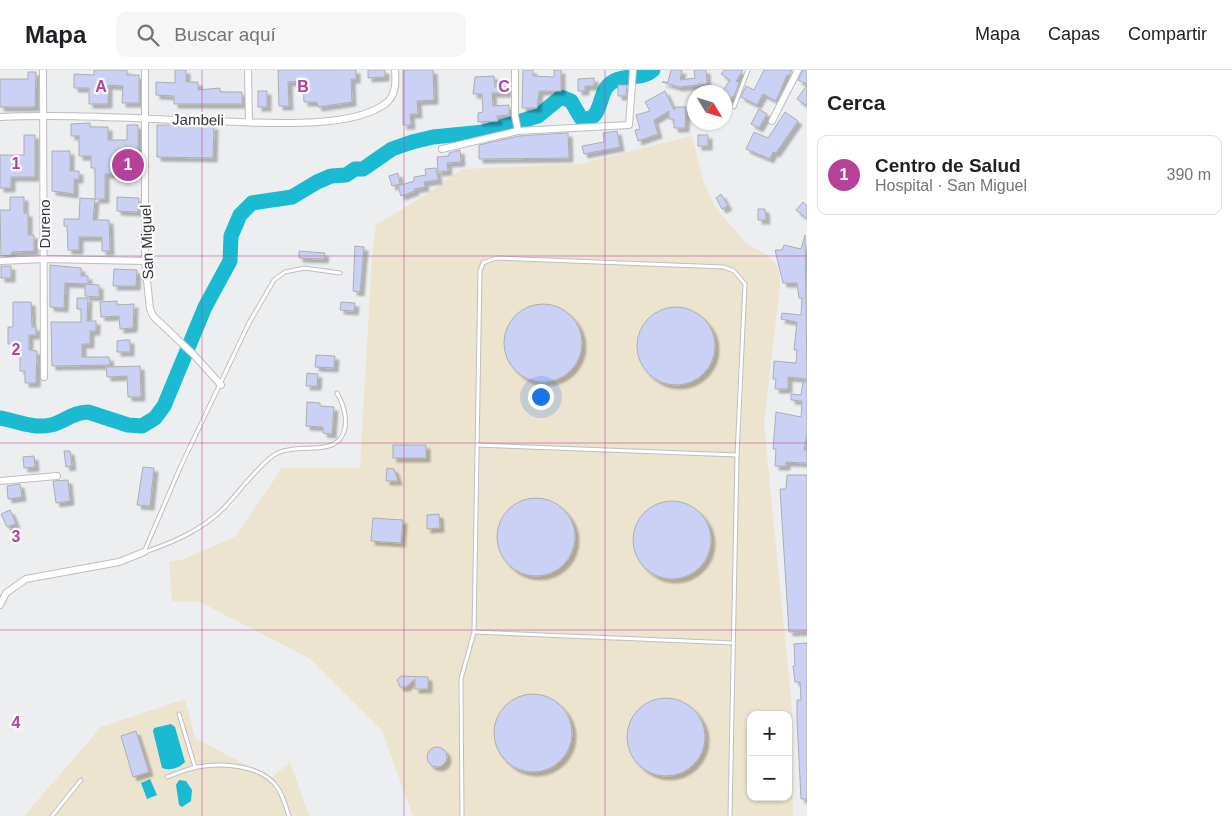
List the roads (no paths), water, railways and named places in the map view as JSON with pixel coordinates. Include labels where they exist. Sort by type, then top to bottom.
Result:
[{"type":"street","name":"Dureno","points":[[43,70],[44,378]]},
{"type":"street","name":"San Miguel","points":[[145,70],[145,261],[150,308],[153,316],[194,355],[221,385]]},
{"type":"street","points":[[248,70],[249,122]]},
{"type":"street","name":"Jambeli","points":[[0,117],[44,115],[249,122],[302,122],[347,118],[378,108],[391,99],[396,83],[395,70]]},
{"type":"street","points":[[515,70],[515,116],[518,128]]},
{"type":"street","points":[[442,149],[518,128],[630,125],[634,70]]},
{"type":"street","points":[[772,121],[798,70]]},
{"type":"street","points":[[0,261],[45,259],[145,261]]},
{"type":"street","points":[[0,481],[57,476]]},
{"type":"street","points":[[0,605],[6,593],[26,579],[119,562],[144,552]]},
{"type":"lane","points":[[734,107],[748,70]]},
{"type":"lane","points":[[462,816],[461,679],[474,632],[480,271],[483,263],[496,258],[724,267],[734,271],[745,284],[737,455],[730,816]]},
{"type":"lane","points":[[144,552],[180,468],[249,323],[274,280],[285,272],[304,268],[340,272]]},
{"type":"lane","points":[[144,552],[196,530],[222,510],[274,455],[291,448],[329,446],[339,440],[343,433],[345,408],[338,393]]},
{"type":"lane","points":[[478,445],[737,455]]},
{"type":"lane","points":[[474,632],[734,643]]},
{"type":"lane","points":[[180,714],[195,768]]},
{"type":"lane","points":[[167,778],[195,768],[219,765],[245,768],[265,776],[277,786],[289,816]]},
{"type":"lane","points":[[52,816],[81,780]]},
{"type":"water","points":[[171,724],[175,727],[185,762],[169,769],[162,768],[153,731],[154,728]]},
{"type":"water","points":[[150,779],[157,795],[147,799],[141,783]]},
{"type":"water","points":[[179,780],[186,781],[192,790],[191,801],[182,807],[179,805],[176,785]]},
{"type":"waterway","points":[[0,418],[44,426],[56,424],[83,412],[88,412],[128,425],[142,426],[155,418],[164,406],[205,307],[230,261],[231,236],[240,215],[252,203],[292,197],[331,176],[346,175],[355,169],[363,169],[392,149],[412,142],[433,137],[484,132],[538,116],[561,97],[571,101],[581,118],[587,119],[595,114],[606,88],[611,83],[623,78],[648,74],[653,70]]},
{"type":"place","name":"Centro de Salud","points":[[128,165]]}]
